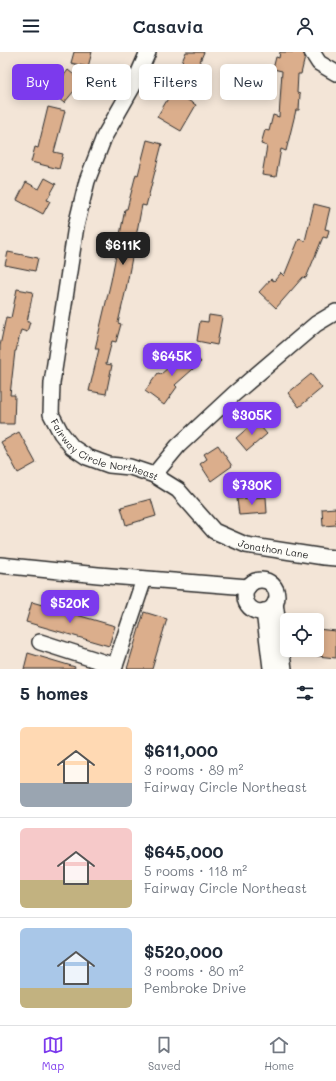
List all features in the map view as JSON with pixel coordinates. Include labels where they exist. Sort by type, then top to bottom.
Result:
[{"type":"street","name":"Fairway Circle Northeast","points":[[148,52],[133,86],[104,137],[87,181],[76,226],[52,383],[50,414],[60,433],[72,447],[87,457],[109,465],[130,467],[154,475],[178,446],[234,394],[316,324],[336,312]]},
{"type":"street","points":[[312,52],[319,63],[336,73]]},
{"type":"street","name":"Jonathon Lane","points":[[154,475],[178,490],[214,531],[246,545],[336,558]]},
{"type":"street","points":[[0,565],[98,575],[248,587]]},
{"type":"street","points":[[40,642],[114,667],[144,579]]},
{"type":"street","points":[[265,580],[269,582],[275,590],[276,599],[269,607],[258,612],[253,610],[246,602],[245,596],[251,583],[265,580]]},
{"type":"street","points":[[269,607],[275,669],[293,669]]},
{"type":"building","points":[[74,52],[92,52],[89,64],[71,63]]},
{"type":"building","points":[[186,52],[204,52],[199,64],[181,64]]},
{"type":"building","points":[[280,52],[303,52],[305,57],[301,74],[298,74],[297,93],[300,94],[299,110],[296,110],[286,151],[281,149],[276,177],[262,175],[267,146],[261,144],[265,130],[269,131],[273,115],[279,117],[282,71],[277,70],[277,64],[274,64],[276,57],[279,58]]},
{"type":"building","points":[[68,70],[72,73],[72,93],[64,103],[60,100],[64,100],[64,75]]},
{"type":"building","points":[[167,100],[187,100],[196,105],[181,131],[157,117]]},
{"type":"building","points":[[48,107],[65,111],[54,152],[63,154],[59,169],[31,162],[35,147],[38,148]]},
{"type":"building","points":[[147,140],[162,144],[146,206],[142,205],[118,323],[121,324],[116,342],[112,341],[106,364],[112,365],[106,394],[89,391],[99,349],[95,349],[111,281],[125,209],[127,209],[136,174],[138,175]]},
{"type":"building","points":[[45,178],[56,184],[47,200],[50,201],[43,214],[17,200],[26,182],[39,189]]},
{"type":"building","points":[[314,204],[330,208],[325,229],[329,230],[327,238],[323,237],[306,278],[303,277],[276,308],[259,292],[271,279],[274,281],[281,273],[284,276],[299,239],[305,241]]},
{"type":"building","points":[[8,252],[38,258],[35,271],[5,265]]},
{"type":"building","points":[[17,289],[33,292],[27,322],[30,322],[27,332],[21,330],[15,351],[10,395],[15,395],[14,424],[0,424],[0,346],[6,317],[11,318]]},
{"type":"building","points":[[209,315],[222,317],[217,345],[197,341],[200,321],[208,322]]},
{"type":"building","points":[[190,349],[201,362],[175,385],[177,387],[164,405],[145,391],[158,373],[161,374]]},
{"type":"building","points":[[311,374],[322,388],[299,407],[288,393]]},
{"type":"building","points":[[256,421],[267,434],[247,451],[236,438]]},
{"type":"building","points":[[19,432],[36,463],[18,473],[1,442]]},
{"type":"building","points":[[218,445],[232,466],[211,481],[200,464],[207,459],[204,454]]},
{"type":"building","points":[[266,497],[267,513],[239,515],[237,499]]},
{"type":"building","points":[[151,499],[156,516],[126,525],[121,507]]},
{"type":"building","points":[[336,508],[336,525],[323,526],[322,509]]},
{"type":"building","points":[[32,602],[115,626],[109,646],[26,622]]},
{"type":"building","points":[[144,612],[167,619],[152,669],[127,669]]},
{"type":"building","points":[[324,630],[336,631],[336,658],[324,657]]},
{"type":"building","points":[[28,653],[75,667],[74,669],[24,669]]}]
